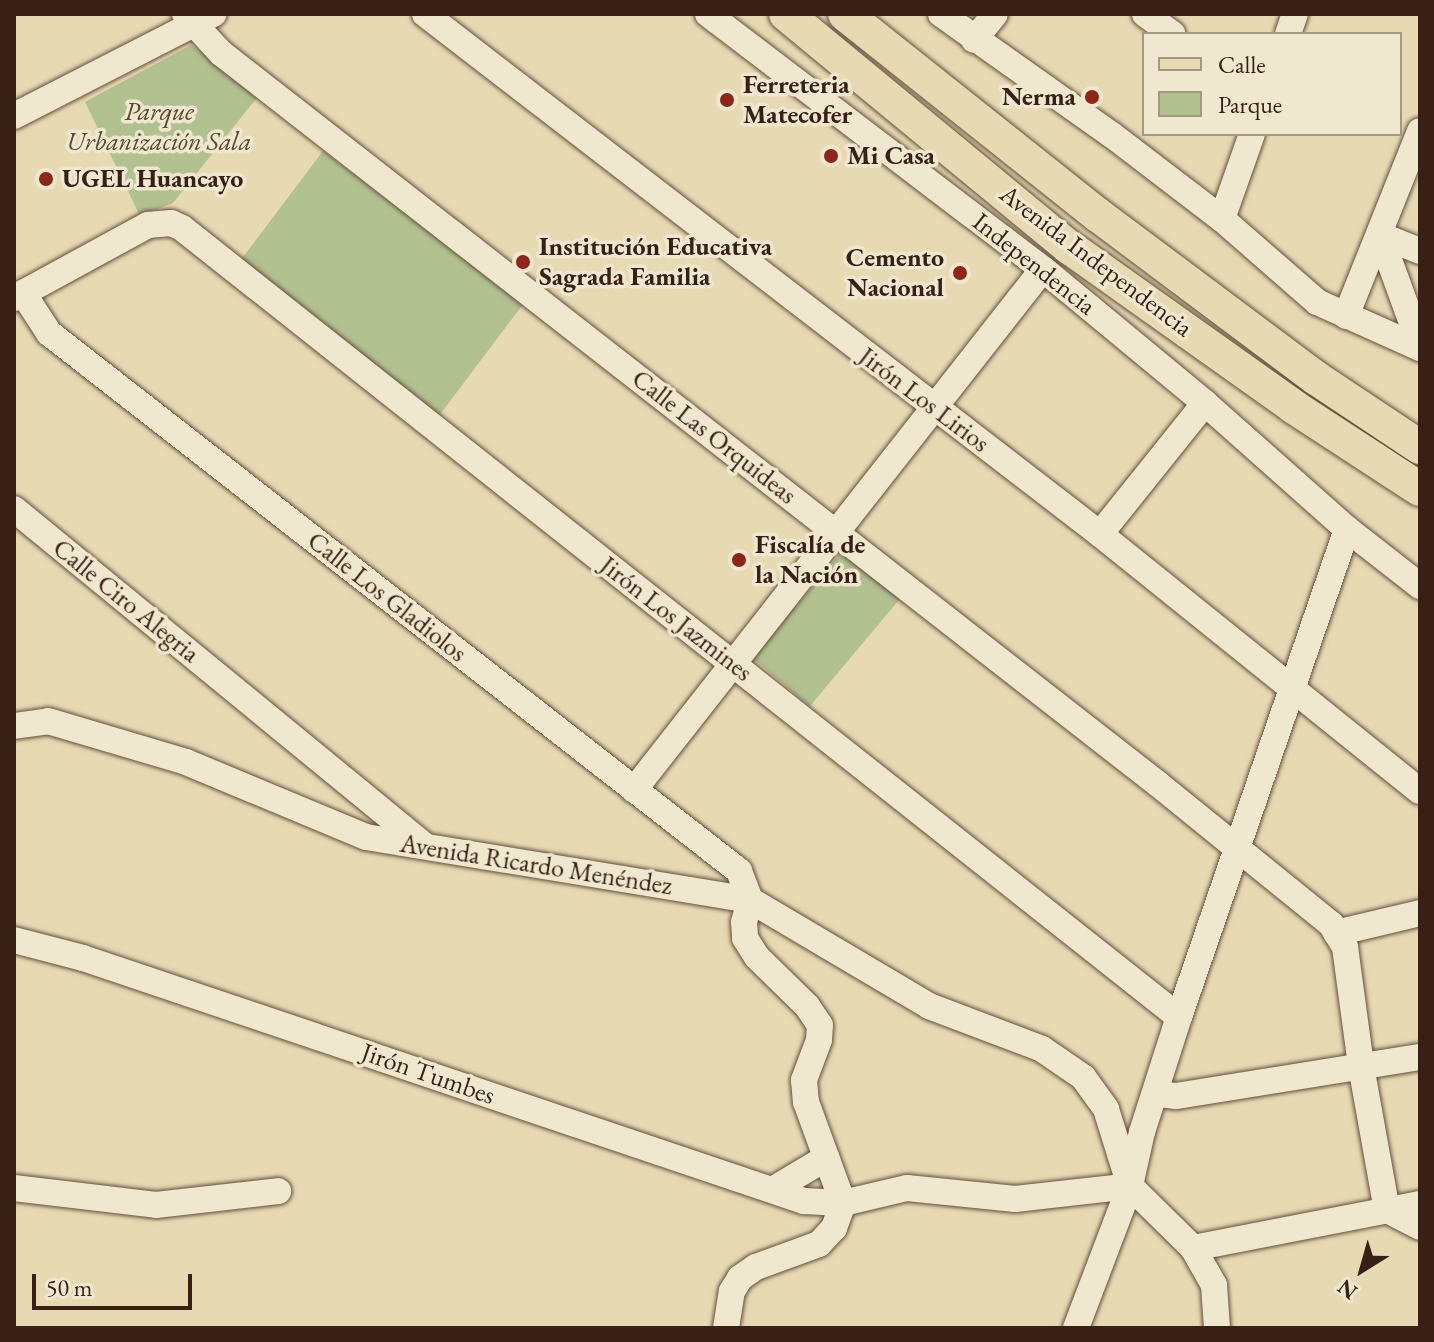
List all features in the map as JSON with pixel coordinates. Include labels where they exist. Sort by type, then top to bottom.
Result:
[{"type":"main road","name":"Avenida Independencia","points":[[786,14],[1069,247],[1307,416],[1420,489]]},
{"type":"main road","name":"Avenida Independencia","points":[[845,14],[1110,224],[1316,378],[1420,447]]},
{"type":"street","name":"Jirón Los Lirios","points":[[425,14],[1100,534],[1420,791]]},
{"type":"street","name":"Independencia","points":[[708,14],[1043,269],[1205,403],[1347,529],[1420,586]]},
{"type":"street","points":[[941,14],[1112,135],[1222,219],[1317,302],[1420,347]]},
{"type":"street","points":[[974,40],[995,14]]},
{"type":"street","points":[[1145,14],[1170,32]]},
{"type":"street","points":[[14,116],[197,18]]},
{"type":"street","name":"Calle Las Orquideas","points":[[197,18],[221,53],[1236,846],[1331,924],[1336,933]]},
{"type":"street","points":[[1346,316],[1420,131]]},
{"type":"street","points":[[1222,219],[1251,136]]},
{"type":"street","name":"Jirón Los Jazmines","points":[[19,295],[148,225],[171,223],[182,228],[1179,1017]]},
{"type":"street","points":[[1380,235],[1420,251]]},
{"type":"street","points":[[1380,235],[1420,347]]},
{"type":"street","points":[[634,790],[1043,269]]},
{"type":"street","name":"Calle Los Gladiolos","points":[[19,295],[49,333],[739,871],[750,900]]},
{"type":"street","points":[[1100,534],[1205,403]]},
{"type":"street","name":"Calle Ciro Alegria","points":[[14,509],[427,848]]},
{"type":"street","points":[[1076,1328],[1130,1186],[1179,1017],[1347,529]]},
{"type":"street","name":"Avenida Ricardo Menéndez","points":[[16,724],[48,721],[186,762],[366,837],[750,900],[929,1006],[1042,1049],[1083,1077],[1106,1109],[1130,1186]]},
{"type":"street","points":[[726,1328],[732,1291],[740,1278],[756,1267],[819,1244],[834,1228],[843,1203],[806,1102],[804,1080],[819,1040],[820,1025],[807,1006],[757,957],[745,938],[744,922],[750,900]]},
{"type":"street","points":[[1387,1210],[1361,1066],[1345,947],[1336,933],[1420,913]]},
{"type":"street","name":"Jirón Tumbes","points":[[14,940],[83,958],[804,1201],[843,1203],[907,1188],[1015,1199],[1130,1186]]},
{"type":"street","points":[[1155,1094],[1176,1096],[1420,1057]]},
{"type":"street","points":[[774,1189],[826,1158]]},
{"type":"street","points":[[1130,1186],[1193,1248],[1214,1285],[1217,1328]]},
{"type":"street","points":[[14,1188],[156,1205],[278,1191]]},
{"type":"street","points":[[1193,1248],[1420,1204]]},
{"type":"street","points":[[1387,1210],[1420,1227]]},
{"type":"green space","name":"Parque Urbanización Sala","points":[[191,45],[259,95],[173,203],[140,216],[85,102]]},
{"type":"green space","points":[[323,151],[524,303],[439,415],[238,264]]},
{"type":"green space","points":[[843,550],[900,598],[810,706],[752,658]]},
{"type":"place","name":"Nerma","points":[[1092,97]]},
{"type":"place","name":"Ferreteria Matecofer","points":[[727,100]]},
{"type":"place","name":"Mi Casa","points":[[831,156]]},
{"type":"place","name":"UGEL Huancayo","points":[[46,179]]},
{"type":"place","name":"Institución Educativa Sagrada Familia","points":[[523,262]]},
{"type":"place","name":"Cemento Nacional","points":[[960,273]]},
{"type":"place","name":"Fiscalía de la Nación","points":[[739,560]]}]
